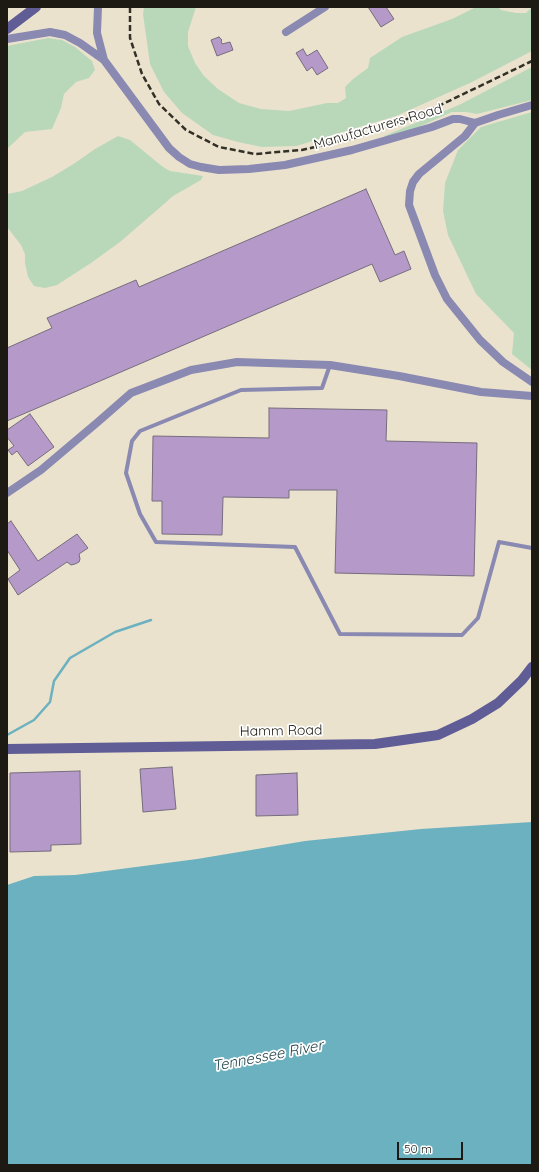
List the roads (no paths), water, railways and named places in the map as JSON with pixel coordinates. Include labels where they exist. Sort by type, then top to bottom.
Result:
[{"type":"main road","points":[[7,29],[36,7]]},
{"type":"main road","name":"Hamm Road","points":[[7,749],[375,744],[438,735],[472,719],[498,702],[522,680],[532,667]]},
{"type":"street","name":"Manufacturers Road","points":[[98,7],[97,33],[104,60]]},
{"type":"street","points":[[286,32],[325,7]]},
{"type":"street","name":"Manufacturers Road","points":[[7,39],[50,32],[65,35],[80,43],[104,60],[169,148],[190,164],[213,169],[249,169],[285,165],[352,150],[432,127],[453,119],[460,119],[475,123]]},
{"type":"street","points":[[532,105],[475,123],[465,136],[419,174],[413,182],[410,191],[409,205],[435,275],[447,299],[480,340],[503,362],[532,382]]},
{"type":"street","points":[[7,493],[41,470],[131,393],[191,370],[237,362],[330,366],[399,376],[481,392],[532,396]]},
{"type":"lane","points":[[330,366],[322,388],[241,390],[140,431],[132,441],[126,473],[140,514],[156,542],[295,547],[340,634],[462,636],[478,618],[499,542],[532,548]]},
{"type":"water","name":"Tennessee River","points":[[532,822],[532,1165],[7,1165],[7,885],[34,876],[75,875],[197,859],[305,841],[421,829]]},
{"type":"waterway","points":[[7,735],[34,720],[50,702],[54,681],[70,658],[115,632],[151,620]]},
{"type":"railway","points":[[130,7],[130,38],[142,74],[159,104],[186,130],[219,147],[255,154],[302,150],[358,137],[426,112],[532,61]]}]
